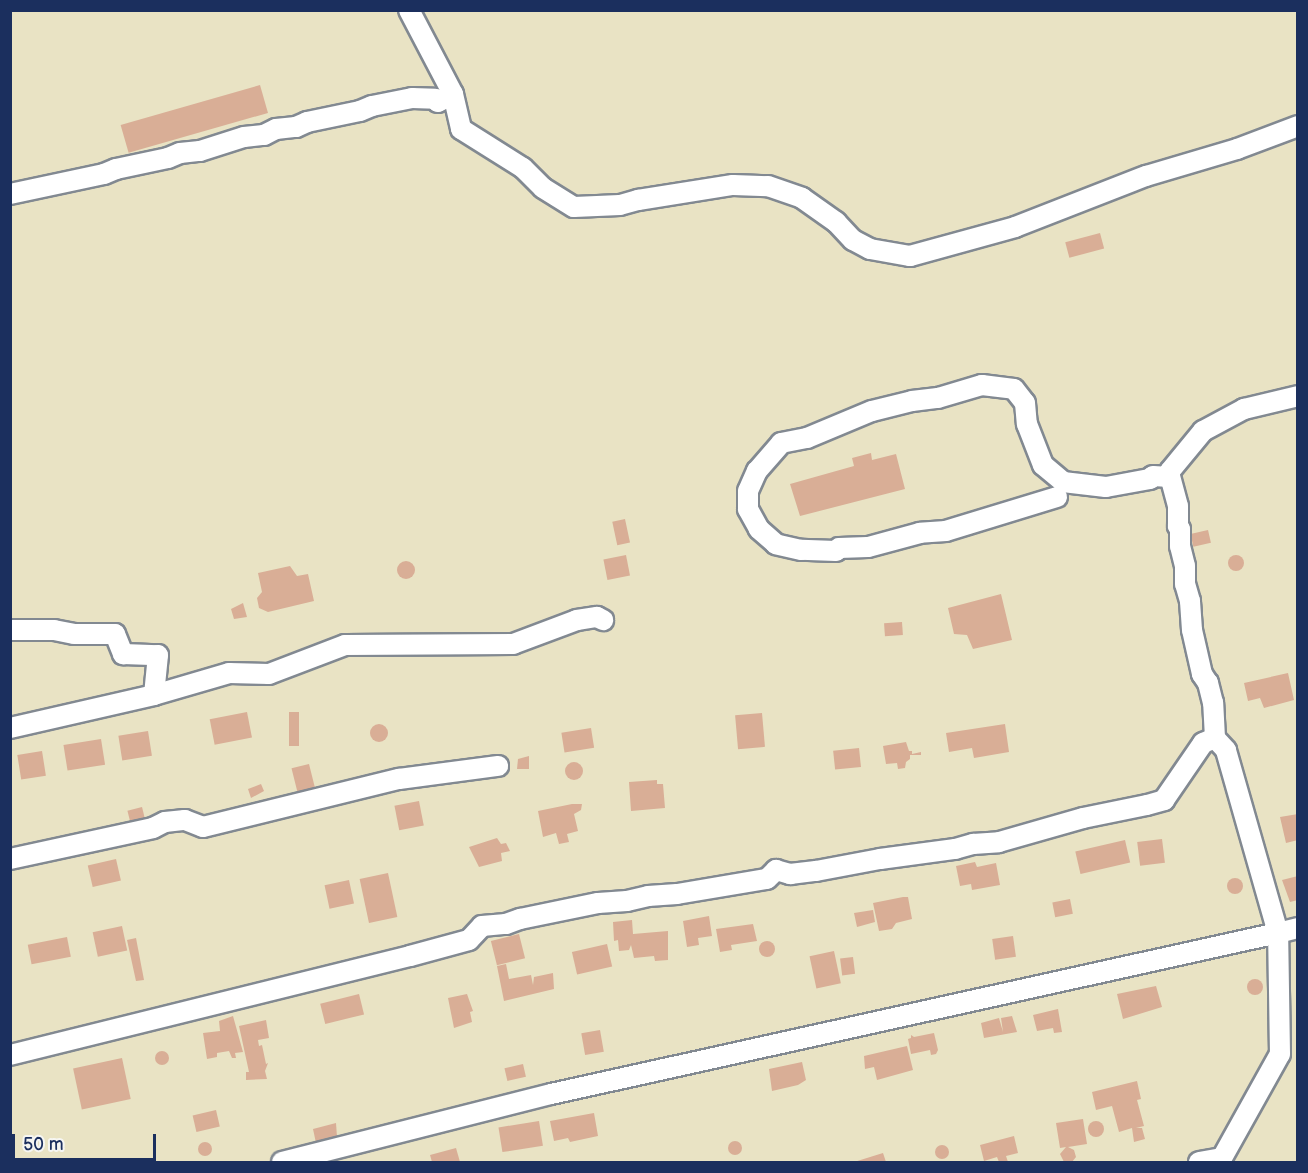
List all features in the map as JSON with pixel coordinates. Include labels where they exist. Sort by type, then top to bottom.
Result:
[{"type":"street","points":[[409,10],[453,94],[461,129],[523,168],[543,188],[574,207],[620,205],[733,185],[768,186],[802,198],[836,222],[853,240],[870,249],[910,256],[1015,227],[1146,176],[1237,149],[1298,126]]},
{"type":"street","points":[[10,194],[60,184],[84,176],[104,174],[116,168],[168,158],[180,153],[200,151],[244,137],[328,119],[372,106],[412,98],[435,99],[438,102],[453,94]]},
{"type":"street","points":[[1057,497],[946,531],[920,533],[868,547],[836,551],[801,550],[776,544],[759,529],[748,509],[748,491],[757,471],[781,443],[807,438],[872,411],[912,400],[938,398],[982,385],[1014,389],[1025,404],[1027,424],[1043,465],[1063,482],[1106,487],[1150,479],[1153,476],[1170,477]]},
{"type":"street","points":[[1199,1162],[1222,1158],[1280,1054],[1278,933],[1227,750],[1215,738],[1213,703],[1208,683],[1202,674],[1192,630],[1190,602],[1185,584],[1185,566],[1180,546],[1178,506],[1170,471],[1203,431],[1244,409],[1298,396]]},
{"type":"street","points":[[10,728],[154,694],[229,673],[269,674],[345,645],[513,644],[577,620],[597,617],[603,620]]},
{"type":"street","points":[[10,630],[115,634],[123,654],[158,655],[154,694]]},
{"type":"street","points":[[10,1055],[469,940],[482,926],[506,924],[598,903],[767,879],[776,870],[790,874],[816,871],[926,851],[999,842],[1083,818],[1147,805],[1164,800],[1203,743],[1215,738]]},
{"type":"street","points":[[10,859],[153,828],[165,822],[185,820],[203,827],[399,779],[498,766]]},
{"type":"street","points":[[282,1162],[551,1094],[1298,928]]},
{"type":"building","points":[[260,85],[268,113],[129,153],[121,125]]},
{"type":"building","points":[[1100,233],[1104,248],[1069,258],[1065,242]]},
{"type":"building","points":[[871,453],[872,460],[896,454],[905,489],[800,516],[790,484],[854,466],[852,458]]},
{"type":"building","points":[[625,519],[630,542],[617,545],[612,522]]},
{"type":"building","points":[[1208,530],[1211,543],[1193,547],[1190,534]]},
{"type":"building","points":[[626,555],[630,576],[607,580],[603,559]]},
{"type":"building","points":[[1233,555],[1239,555],[1244,563],[1242,569],[1233,571],[1228,566],[1228,560]]},
{"type":"building","points":[[406,561],[412,564],[415,570],[412,576],[406,579],[400,576],[397,570],[400,564]]},
{"type":"building","points":[[290,566],[297,576],[308,574],[314,601],[268,612],[259,608],[257,598],[262,592],[258,573]]},
{"type":"building","points":[[1001,594],[1012,640],[973,649],[967,635],[954,634],[948,608]]},
{"type":"building","points":[[243,603],[247,617],[234,619],[231,609]]},
{"type":"building","points":[[902,622],[903,635],[885,636],[884,623]]},
{"type":"building","points":[[1288,673],[1294,700],[1264,708],[1260,698],[1248,701],[1244,683]]},
{"type":"building","points":[[247,712],[252,738],[215,745],[210,719]]},
{"type":"building","points":[[289,712],[299,712],[299,746],[289,746]]},
{"type":"building","points":[[762,713],[765,747],[738,749],[735,715]]},
{"type":"building","points":[[379,724],[385,727],[388,733],[385,739],[379,742],[373,739],[370,733],[373,727]]},
{"type":"building","points":[[1005,724],[1009,752],[974,758],[972,748],[949,752],[946,733]]},
{"type":"building","points":[[591,728],[594,748],[564,752],[561,733]]},
{"type":"building","points":[[148,731],[152,756],[122,760],[118,736]]},
{"type":"building","points":[[101,739],[105,765],[68,771],[63,745]]},
{"type":"building","points":[[906,742],[912,754],[921,752],[921,755],[910,755],[905,768],[898,769],[897,763],[886,764],[883,746]]},
{"type":"building","points":[[859,748],[861,767],[835,770],[833,751]]},
{"type":"building","points":[[42,751],[46,776],[21,780],[17,755]]},
{"type":"building","points":[[529,756],[529,769],[517,769],[518,759]]},
{"type":"building","points":[[570,762],[578,762],[583,767],[581,778],[570,780],[565,775],[565,767]]},
{"type":"building","points":[[309,764],[315,788],[298,793],[292,768]]},
{"type":"building","points":[[657,780],[657,784],[663,784],[665,808],[631,811],[629,782]]},
{"type":"building","points":[[261,784],[264,791],[251,798],[248,789]]},
{"type":"building","points":[[419,801],[424,826],[399,830],[394,806]]},
{"type":"building","points":[[582,804],[581,810],[574,814],[578,831],[567,834],[569,842],[559,844],[556,833],[543,837],[538,811]]},
{"type":"building","points":[[142,807],[145,819],[130,822],[127,811]]},
{"type":"building","points":[[1298,814],[1298,840],[1286,843],[1280,817]]},
{"type":"building","points":[[497,838],[501,844],[506,843],[510,851],[501,853],[502,861],[479,867],[469,847]]},
{"type":"building","points":[[1162,839],[1165,863],[1140,866],[1137,842]]},
{"type":"building","points":[[1125,840],[1130,862],[1080,874],[1075,851]]},
{"type":"building","points":[[116,859],[121,880],[93,887],[88,866]]},
{"type":"building","points":[[975,862],[977,867],[996,863],[1000,885],[972,890],[971,884],[960,886],[956,866]]},
{"type":"building","points":[[388,873],[397,917],[369,923],[360,879]]},
{"type":"building","points":[[1298,876],[1298,900],[1290,902],[1282,880]]},
{"type":"building","points":[[1232,878],[1238,878],[1243,886],[1241,892],[1232,894],[1227,889],[1227,883]]},
{"type":"building","points":[[349,880],[354,903],[330,909],[325,885]]},
{"type":"building","points":[[908,897],[912,919],[896,923],[892,929],[879,931],[873,903]]},
{"type":"building","points":[[1070,899],[1073,914],[1055,917],[1052,902]]},
{"type":"building","points":[[873,910],[875,922],[857,927],[854,913]]},
{"type":"building","points":[[709,916],[712,936],[698,938],[699,945],[687,947],[683,921]]},
{"type":"building","points":[[632,920],[633,934],[668,931],[668,960],[655,961],[654,956],[634,958],[631,945],[629,950],[619,951],[618,940],[614,941],[613,922]]},
{"type":"building","points":[[753,924],[757,941],[731,945],[732,950],[720,952],[716,929]]},
{"type":"building","points":[[122,926],[127,950],[98,957],[93,932]]},
{"type":"building","points":[[519,934],[525,958],[497,965],[491,941]]},
{"type":"building","points":[[1013,936],[1016,957],[995,960],[992,939]]},
{"type":"building","points":[[67,937],[71,957],[32,964],[28,945]]},
{"type":"building","points":[[136,938],[144,980],[136,981],[127,940]]},
{"type":"building","points":[[767,941],[775,949],[767,957],[759,949]]},
{"type":"building","points":[[607,944],[612,966],[577,975],[572,952]]},
{"type":"building","points":[[834,951],[841,983],[816,988],[810,956]]},
{"type":"building","points":[[853,957],[855,974],[842,975],[840,959]]},
{"type":"building","points":[[506,964],[509,979],[531,975],[533,985],[534,977],[553,973],[554,989],[504,1001],[497,966]]},
{"type":"building","points":[[1252,979],[1258,979],[1263,987],[1261,993],[1252,995],[1247,990],[1247,984]]},
{"type":"building","points":[[1156,986],[1162,1007],[1123,1019],[1117,994]]},
{"type":"building","points":[[359,994],[364,1014],[325,1024],[320,1004]]},
{"type":"building","points":[[467,994],[473,1011],[470,1012],[472,1022],[454,1028],[448,998]]},
{"type":"building","points":[[1058,1009],[1062,1032],[1054,1033],[1053,1028],[1037,1031],[1033,1015]]},
{"type":"building","points":[[233,1016],[243,1052],[235,1053],[236,1058],[232,1058],[229,1051],[217,1053],[217,1057],[207,1059],[203,1033],[220,1031],[219,1021]]},
{"type":"building","points":[[1012,1016],[1017,1032],[984,1038],[981,1023],[999,1018],[1003,1032],[1001,1018]]},
{"type":"building","points":[[266,1020],[269,1038],[258,1040],[259,1046],[262,1045],[266,1064],[268,1063],[265,1071],[267,1079],[246,1080],[246,1072],[249,1072],[239,1026]]},
{"type":"building","points":[[600,1030],[604,1052],[585,1055],[581,1033]]},
{"type":"building","points":[[934,1033],[938,1050],[936,1054],[931,1055],[930,1050],[911,1054],[908,1039],[911,1035],[914,1037]]},
{"type":"building","points":[[907,1046],[913,1070],[877,1080],[874,1067],[865,1069],[864,1056]]},
{"type":"building","points":[[159,1051],[165,1051],[169,1058],[165,1065],[159,1065],[155,1061],[155,1055]]},
{"type":"building","points":[[122,1058],[131,1099],[82,1109],[73,1068]]},
{"type":"building","points":[[802,1062],[806,1080],[798,1085],[772,1091],[769,1069]]},
{"type":"building","points":[[523,1064],[526,1077],[507,1081],[504,1068]]},
{"type":"building","points":[[1137,1081],[1141,1099],[1137,1100],[1144,1126],[1136,1128],[1142,1128],[1145,1139],[1134,1142],[1132,1128],[1119,1132],[1112,1106],[1096,1110],[1092,1092]]},
{"type":"building","points":[[216,1110],[220,1127],[196,1132],[193,1115]]},
{"type":"building","points":[[594,1113],[598,1136],[570,1142],[568,1138],[554,1141],[550,1121]]},
{"type":"building","points":[[1083,1119],[1087,1144],[1068,1147],[1074,1150],[1076,1157],[1072,1162],[1064,1162],[1060,1154],[1066,1147],[1060,1148],[1056,1123]]},
{"type":"building","points":[[539,1121],[543,1146],[502,1152],[499,1127]]},
{"type":"building","points":[[1093,1121],[1099,1121],[1104,1129],[1102,1135],[1093,1137],[1088,1132],[1088,1126]]},
{"type":"building","points":[[336,1123],[337,1137],[316,1143],[313,1129]]},
{"type":"building","points":[[1014,1136],[1018,1153],[1006,1156],[1008,1162],[999,1162],[997,1157],[984,1161],[980,1145]]},
{"type":"building","points":[[732,1141],[738,1141],[742,1148],[738,1155],[732,1155],[728,1151],[728,1145]]},
{"type":"building","points":[[202,1142],[208,1142],[212,1149],[208,1156],[202,1156],[198,1152],[198,1146]]},
{"type":"building","points":[[939,1145],[945,1145],[949,1152],[945,1159],[939,1159],[935,1155],[935,1149]]},
{"type":"building","points":[[456,1148],[460,1162],[432,1162],[430,1155]]},
{"type":"building","points":[[883,1153],[886,1162],[854,1162]]}]
